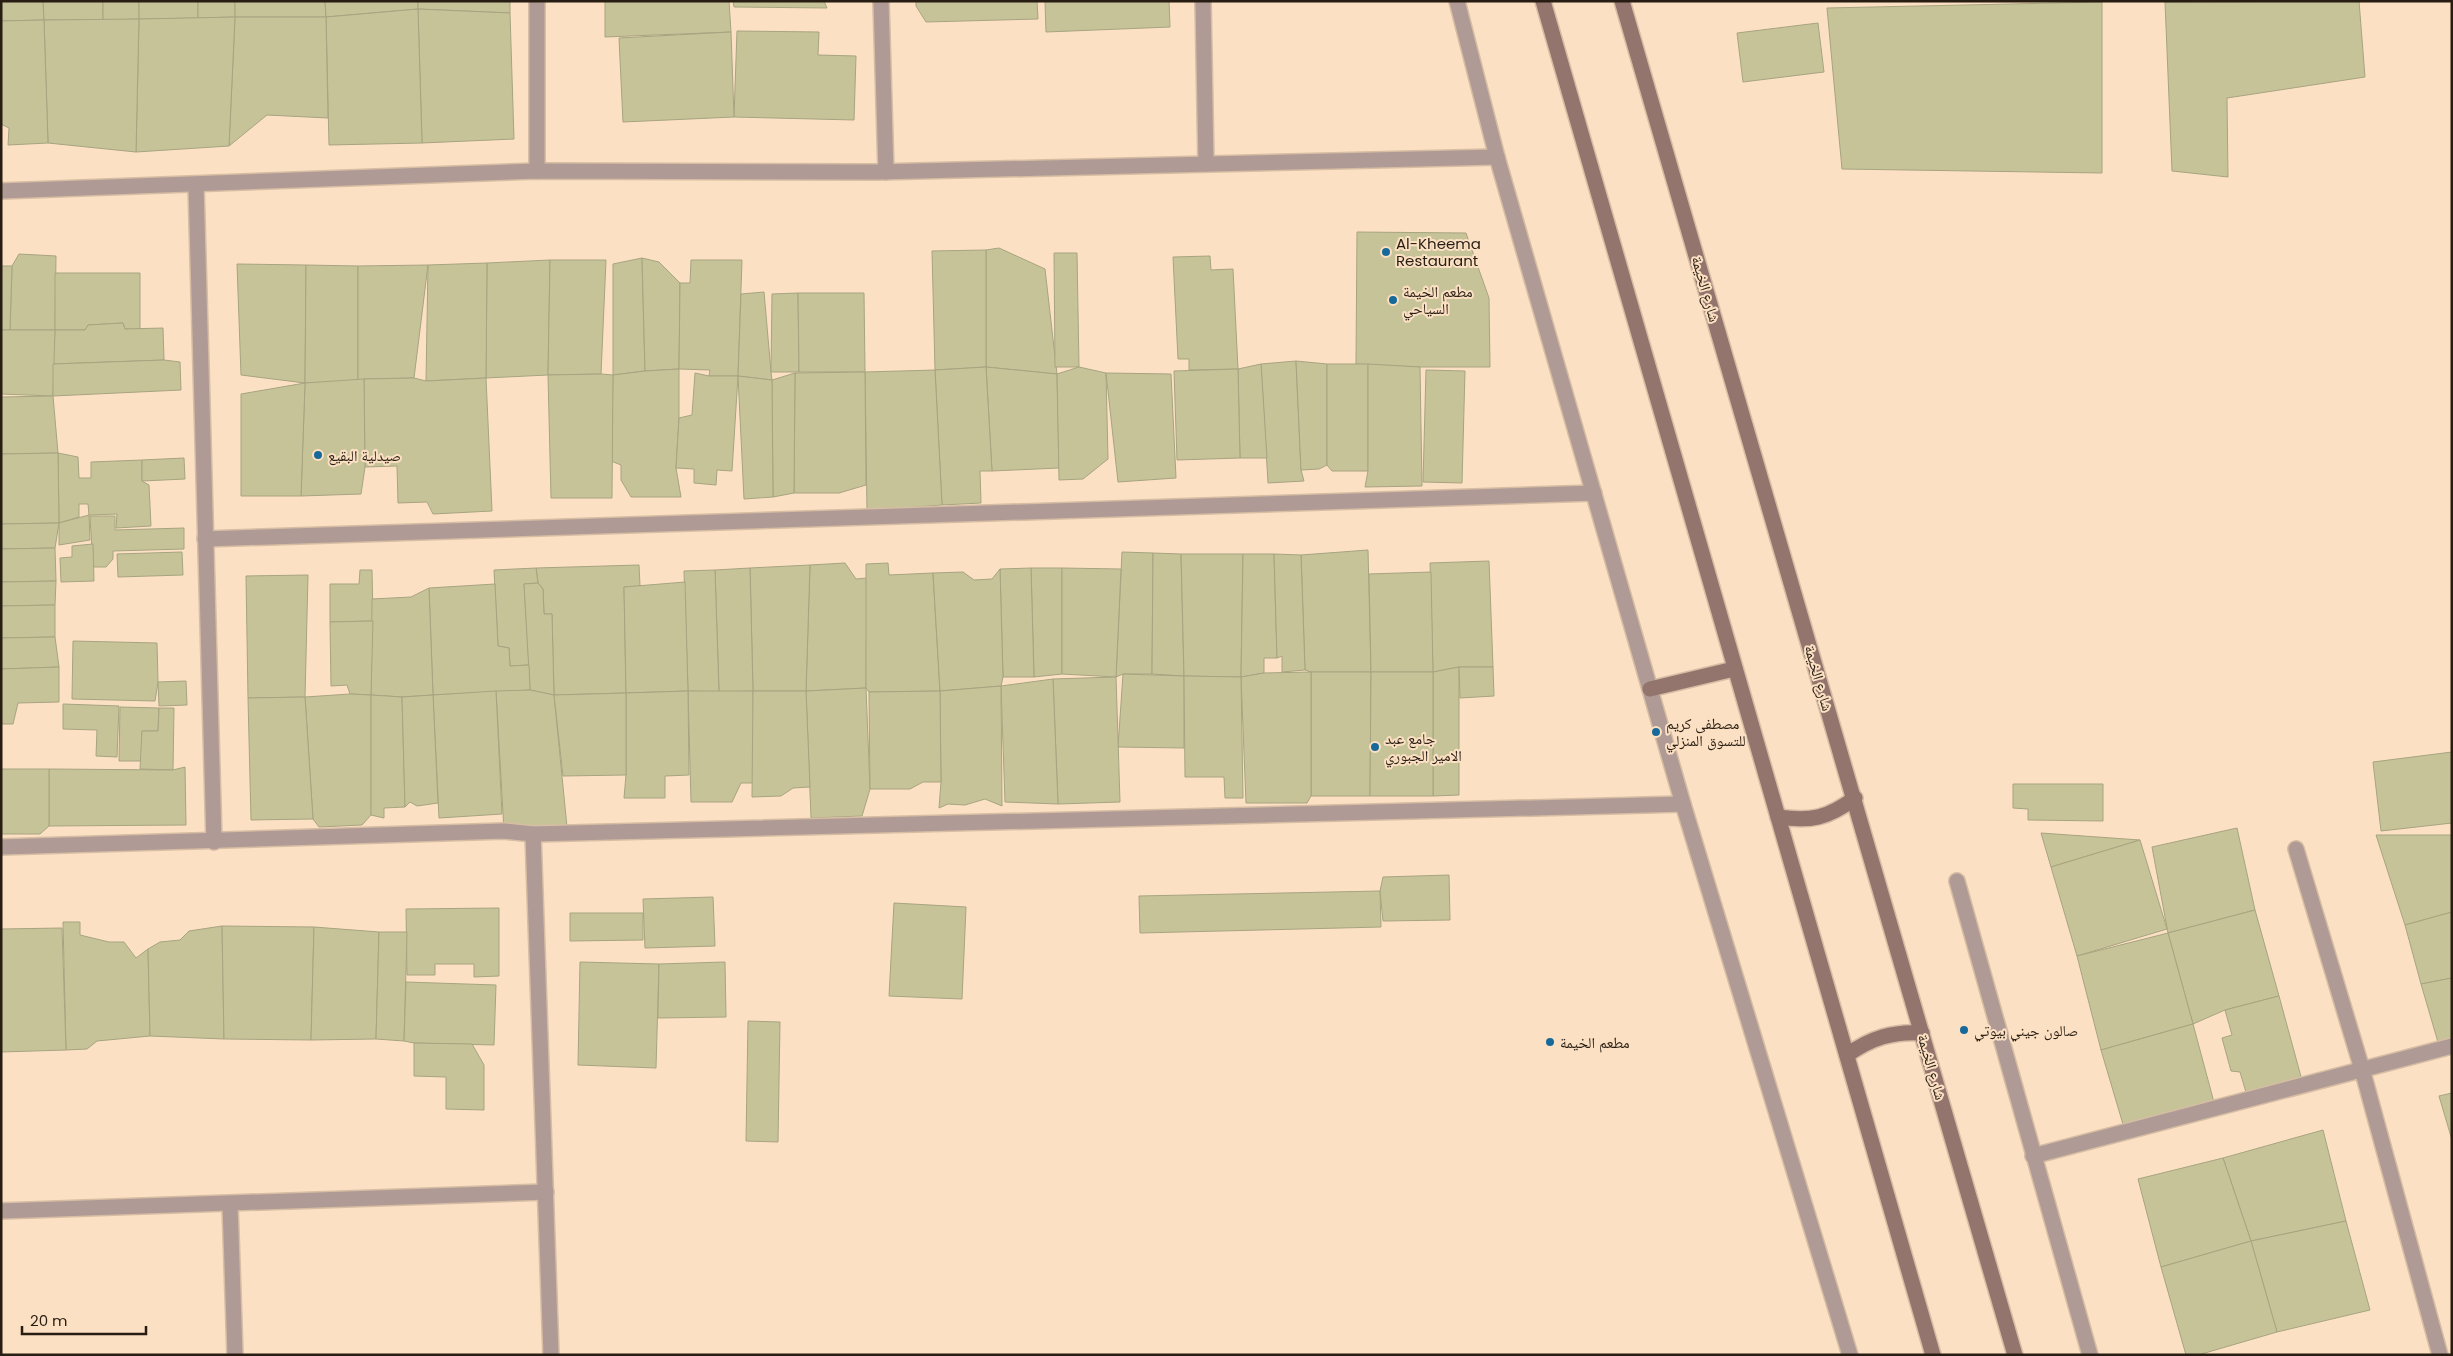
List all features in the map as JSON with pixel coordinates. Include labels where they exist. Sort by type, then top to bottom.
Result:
[{"type":"street","points":[[537,1],[537,171]]},
{"type":"street","points":[[880,1],[886,172]]},
{"type":"street","points":[[1203,1],[1206,164]]},
{"type":"street","points":[[1457,1],[1497,157],[1650,689],[1850,1355]]},
{"type":"street","points":[[1543,1],[1933,1355]]},
{"type":"street","name":"شارع الخيمة","points":[[1622,1],[2015,1355]]},
{"type":"street","points":[[1,191],[537,171],[886,172],[1497,157]]},
{"type":"street","points":[[196,185],[214,842]]},
{"type":"street","points":[[206,539],[1594,493]]},
{"type":"street","points":[[1650,689],[1734,669]]},
{"type":"street","points":[[1778,817],[1799,820],[1819,818],[1838,811],[1854,798]]},
{"type":"street","points":[[1,847],[214,842],[504,831],[533,834],[1684,804]]},
{"type":"street","points":[[533,834],[551,1355]]},
{"type":"street","points":[[2296,849],[2362,1069],[2440,1355]]},
{"type":"street","points":[[1957,882],[2090,1355]]},
{"type":"street","points":[[1847,1055],[1864,1043],[1882,1035],[1922,1032]]},
{"type":"street","points":[[2033,1156],[2452,1046]]},
{"type":"street","points":[[1,1211],[546,1192]]},
{"type":"street","points":[[230,1204],[235,1355]]},
{"type":"building","points":[[1,1],[43,1],[44,20],[1,21]]},
{"type":"building","points":[[43,1],[103,1],[103,20],[44,20]]},
{"type":"building","points":[[103,1],[139,1],[139,19],[103,20]]},
{"type":"building","points":[[139,1],[198,1],[198,18],[139,19]]},
{"type":"building","points":[[198,1],[235,1],[235,17],[198,18]]},
{"type":"building","points":[[235,1],[325,1],[326,17],[235,17]]},
{"type":"building","points":[[325,1],[418,1],[418,9],[326,17]]},
{"type":"building","points":[[418,1],[510,1],[510,13],[418,9]]},
{"type":"building","points":[[605,1],[729,1],[731,32],[605,37]]},
{"type":"building","points":[[733,1],[824,1],[827,8],[734,7]]},
{"type":"building","points":[[916,1],[1037,1],[1038,19],[926,22],[916,6]]},
{"type":"building","points":[[1045,1],[1169,1],[1170,27],[1046,32]]},
{"type":"building","points":[[2359,1],[2365,77],[2227,98],[2228,177],[2172,171],[2165,2]]},
{"type":"building","points":[[2102,2],[2102,173],[1842,169],[1827,8]]},
{"type":"building","points":[[418,9],[510,13],[514,139],[422,143]]},
{"type":"building","points":[[418,9],[422,143],[329,145],[326,17]]},
{"type":"building","points":[[235,17],[326,17],[328,118],[267,115],[229,146]]},
{"type":"building","points":[[235,17],[229,146],[136,152],[139,19]]},
{"type":"building","points":[[139,19],[136,152],[48,143],[44,20]]},
{"type":"building","points":[[44,20],[48,143],[8,145],[9,128],[1,124],[1,21]]},
{"type":"building","points":[[1818,23],[1824,72],[1743,82],[1737,33]]},
{"type":"building","points":[[737,31],[819,32],[818,55],[856,56],[854,120],[734,117]]},
{"type":"building","points":[[731,32],[734,117],[623,122],[619,38]]},
{"type":"building","points":[[1357,232],[1466,233],[1489,298],[1490,367],[1420,367],[1356,364]]},
{"type":"building","points":[[999,248],[1045,269],[1057,374],[986,367],[986,250]]},
{"type":"building","points":[[986,250],[986,367],[935,370],[932,251]]},
{"type":"building","points":[[1054,253],[1077,253],[1079,367],[1055,367]]},
{"type":"building","points":[[19,254],[56,256],[55,330],[10,330],[12,266]]},
{"type":"building","points":[[1210,256],[1211,270],[1233,269],[1238,369],[1189,370],[1189,359],[1178,359],[1173,257]]},
{"type":"building","points":[[642,258],[645,371],[613,375],[613,264]]},
{"type":"building","points":[[642,258],[659,262],[680,283],[679,369],[645,371]]},
{"type":"building","points":[[550,260],[548,375],[486,378],[487,263]]},
{"type":"building","points":[[550,260],[606,260],[601,374],[548,375]]},
{"type":"building","points":[[691,260],[742,260],[738,376],[709,376],[710,370],[679,369],[680,283],[690,283]]},
{"type":"building","points":[[487,263],[486,378],[426,381],[428,265]]},
{"type":"building","points":[[237,264],[306,265],[305,383],[241,375]]},
{"type":"building","points":[[306,265],[358,266],[358,383],[305,383]]},
{"type":"building","points":[[428,265],[414,378],[364,379],[358,383],[358,266]]},
{"type":"building","points":[[1,266],[12,266],[10,330],[1,330]]},
{"type":"building","points":[[55,273],[140,273],[140,329],[125,329],[123,323],[88,325],[85,330],[55,330]]},
{"type":"building","points":[[764,292],[772,380],[738,376],[741,294]]},
{"type":"building","points":[[798,293],[799,372],[771,372],[772,294]]},
{"type":"building","points":[[798,293],[864,293],[865,372],[799,372]]},
{"type":"building","points":[[123,323],[125,329],[163,328],[164,360],[53,364],[55,330],[85,330],[88,325]]},
{"type":"building","points":[[1,330],[55,330],[53,396],[1,394]]},
{"type":"building","points":[[164,360],[180,362],[181,390],[53,396],[53,364]]},
{"type":"building","points":[[1296,361],[1301,470],[1304,481],[1268,483],[1261,364]]},
{"type":"building","points":[[1296,361],[1327,364],[1327,465],[1319,469],[1301,470]]},
{"type":"building","points":[[1261,364],[1267,458],[1240,458],[1238,369]]},
{"type":"building","points":[[1327,364],[1368,364],[1368,471],[1332,471],[1327,465]]},
{"type":"building","points":[[1368,364],[1420,367],[1422,486],[1365,487],[1368,471]]},
{"type":"building","points":[[986,367],[1057,374],[1059,468],[992,471]]},
{"type":"building","points":[[986,367],[992,471],[980,471],[981,503],[942,505],[935,370]]},
{"type":"building","points":[[1079,367],[1106,373],[1108,459],[1083,479],[1059,480],[1057,374]]},
{"type":"building","points":[[679,369],[676,468],[681,497],[631,497],[621,480],[621,465],[611,461],[613,375]]},
{"type":"building","points":[[1238,369],[1240,458],[1177,460],[1174,371]]},
{"type":"building","points":[[935,370],[942,505],[867,511],[865,372]]},
{"type":"building","points":[[1426,370],[1465,371],[1462,483],[1423,482]]},
{"type":"building","points":[[865,372],[866,485],[839,493],[794,493],[795,373]]},
{"type":"building","points":[[695,373],[709,376],[738,376],[732,471],[717,470],[716,485],[694,483],[694,469],[676,468],[679,418],[692,415]]},
{"type":"building","points":[[795,373],[794,493],[773,497],[772,380]]},
{"type":"building","points":[[1106,373],[1171,374],[1176,478],[1118,482]]},
{"type":"building","points":[[548,375],[613,375],[612,498],[551,498]]},
{"type":"building","points":[[738,376],[772,380],[773,497],[744,499]]},
{"type":"building","points":[[414,378],[426,381],[486,378],[492,511],[433,514],[427,502],[398,503],[397,466],[365,467],[364,379]]},
{"type":"building","points":[[364,379],[365,467],[361,494],[301,496],[305,383]]},
{"type":"building","points":[[305,383],[301,496],[241,496],[241,394]]},
{"type":"building","points":[[53,396],[58,453],[1,454],[1,397]]},
{"type":"building","points":[[58,453],[78,457],[79,478],[91,478],[91,462],[142,460],[142,481],[149,485],[151,526],[116,528],[117,514],[89,515],[88,504],[79,504],[79,517],[59,523]]},
{"type":"building","points":[[58,453],[59,523],[1,524],[1,454]]},
{"type":"building","points":[[184,458],[185,479],[142,481],[142,460]]},
{"type":"building","points":[[89,515],[90,540],[59,545],[59,523]]},
{"type":"building","points":[[90,516],[115,516],[115,530],[184,528],[184,549],[113,551],[113,559],[106,567],[93,567]]},
{"type":"building","points":[[59,523],[55,548],[1,549],[1,524]]},
{"type":"building","points":[[93,544],[94,581],[61,582],[60,558],[72,557],[72,546]]},
{"type":"building","points":[[55,548],[56,581],[1,582],[1,549]]},
{"type":"building","points":[[1368,550],[1371,672],[1311,672],[1305,670],[1301,555]]},
{"type":"building","points":[[182,552],[183,575],[118,577],[117,554]]},
{"type":"building","points":[[1122,552],[1153,553],[1152,674],[1123,674],[1116,677]]},
{"type":"building","points":[[1153,553],[1181,554],[1184,676],[1152,674]]},
{"type":"building","points":[[1181,554],[1243,554],[1241,677],[1184,676]]},
{"type":"building","points":[[1243,554],[1274,554],[1277,658],[1264,658],[1264,673],[1241,677]]},
{"type":"building","points":[[1274,554],[1301,555],[1305,670],[1282,672],[1282,656],[1277,658]]},
{"type":"building","points":[[1489,561],[1493,667],[1459,667],[1433,672],[1430,563]]},
{"type":"building","points":[[845,563],[856,579],[867,578],[866,688],[806,691],[810,565]]},
{"type":"building","points":[[888,563],[889,575],[933,573],[940,691],[869,692],[866,688],[866,564]]},
{"type":"building","points":[[639,565],[640,586],[624,587],[626,693],[554,695],[552,614],[544,614],[543,589],[538,583],[536,568]]},
{"type":"building","points":[[810,565],[806,691],[753,691],[750,568]]},
{"type":"building","points":[[536,568],[538,583],[524,584],[529,665],[510,666],[509,648],[498,646],[494,570]]},
{"type":"building","points":[[750,568],[753,691],[719,692],[715,570]]},
{"type":"building","points":[[1031,568],[1062,568],[1062,674],[1034,677]]},
{"type":"building","points":[[1031,568],[1034,677],[1003,677],[1000,569]]},
{"type":"building","points":[[1062,568],[1121,569],[1116,677],[1062,674]]},
{"type":"building","points":[[1000,569],[1003,677],[1001,686],[940,691],[933,573],[963,572],[974,580],[992,579]]},
{"type":"building","points":[[360,570],[372,570],[373,621],[330,622],[330,584],[359,584]]},
{"type":"building","points":[[715,570],[719,692],[688,691],[684,571]]},
{"type":"building","points":[[1431,572],[1433,672],[1371,672],[1369,574]]},
{"type":"building","points":[[308,575],[305,697],[248,698],[246,576]]},
{"type":"building","points":[[56,581],[55,605],[1,606],[1,582]]},
{"type":"building","points":[[685,582],[688,691],[626,693],[624,587]]},
{"type":"building","points":[[538,583],[543,589],[544,614],[552,614],[554,695],[530,690],[524,584]]},
{"type":"building","points":[[495,584],[498,646],[509,648],[510,666],[529,665],[530,690],[433,695],[429,588]]},
{"type":"building","points":[[429,588],[433,695],[402,697],[371,695],[372,599],[411,597]]},
{"type":"building","points":[[55,605],[55,637],[1,638],[1,606]]},
{"type":"building","points":[[373,621],[371,695],[350,694],[347,685],[331,686],[330,622]]},
{"type":"building","points":[[55,637],[59,667],[1,669],[1,638]]},
{"type":"building","points":[[73,641],[157,643],[158,682],[155,701],[72,699]]},
{"type":"building","points":[[59,667],[59,702],[18,703],[13,724],[1,724],[1,669]]},
{"type":"building","points":[[1459,667],[1459,795],[1433,796],[1433,672]]},
{"type":"building","points":[[1459,667],[1493,667],[1494,696],[1460,698]]},
{"type":"building","points":[[1311,672],[1371,672],[1370,796],[1311,796]]},
{"type":"building","points":[[1311,672],[1311,796],[1307,803],[1246,803],[1241,677],[1264,673]]},
{"type":"building","points":[[1371,672],[1433,672],[1433,796],[1370,796]]},
{"type":"building","points":[[1123,674],[1184,676],[1184,748],[1118,747]]},
{"type":"building","points":[[1184,676],[1241,677],[1243,798],[1225,798],[1224,777],[1185,777]]},
{"type":"building","points":[[1116,677],[1120,802],[1058,804],[1053,679]]},
{"type":"building","points":[[1053,679],[1058,804],[1005,802],[1001,686]]},
{"type":"building","points":[[186,681],[187,705],[159,706],[158,682]]},
{"type":"building","points":[[1001,686],[1002,806],[985,799],[965,805],[948,804],[939,808],[941,782],[940,691]]},
{"type":"building","points":[[866,688],[870,789],[862,816],[811,818],[806,691]]},
{"type":"building","points":[[530,690],[554,695],[567,827],[504,831],[496,691]]},
{"type":"building","points":[[496,691],[502,814],[439,818],[433,695]]},
{"type":"building","points":[[688,691],[753,691],[754,783],[741,783],[732,802],[691,802]]},
{"type":"building","points":[[688,691],[689,775],[665,776],[665,798],[624,798],[626,775],[626,693]]},
{"type":"building","points":[[753,691],[806,691],[810,787],[793,788],[781,796],[752,797]]},
{"type":"building","points":[[940,691],[941,782],[923,782],[910,789],[870,789],[869,692]]},
{"type":"building","points":[[626,693],[626,775],[563,776],[554,695]]},
{"type":"building","points":[[350,694],[371,695],[371,815],[362,825],[319,827],[313,819],[305,697]]},
{"type":"building","points":[[371,695],[402,697],[405,807],[384,808],[384,818],[371,815]]},
{"type":"building","points":[[433,695],[438,803],[417,806],[410,802],[405,807],[402,697]]},
{"type":"building","points":[[305,697],[313,819],[251,820],[248,698]]},
{"type":"building","points":[[63,704],[119,706],[117,757],[96,756],[97,730],[63,729]]},
{"type":"building","points":[[120,707],[159,708],[158,731],[142,731],[142,761],[119,761]]},
{"type":"building","points":[[159,708],[174,708],[173,770],[140,769],[142,731],[158,731]]},
{"type":"building","points":[[2452,752],[2452,823],[2381,831],[2373,762]]},
{"type":"building","points":[[185,767],[186,825],[49,826],[49,769],[173,770]]},
{"type":"building","points":[[1,769],[49,769],[49,826],[40,834],[1,834]]},
{"type":"building","points":[[2013,784],[2103,784],[2103,821],[2028,820],[2028,809],[2013,808]]},
{"type":"building","points":[[2237,828],[2255,910],[2168,933],[2152,847]]},
{"type":"building","points":[[2041,833],[2140,840],[2051,867]]},
{"type":"building","points":[[2376,835],[2452,835],[2452,912],[2405,925]]},
{"type":"building","points":[[2140,840],[2167,929],[2077,956],[2051,867]]},
{"type":"building","points":[[1449,875],[1450,920],[1383,921],[1380,891],[1383,877]]},
{"type":"building","points":[[1380,891],[1381,927],[1140,933],[1139,896]]},
{"type":"building","points":[[713,897],[715,946],[645,948],[643,899]]},
{"type":"building","points":[[894,903],[966,907],[962,999],[889,996]]},
{"type":"building","points":[[499,908],[499,976],[474,977],[474,964],[435,964],[435,975],[407,975],[406,909]]},
{"type":"building","points":[[2255,910],[2279,996],[2225,1010],[2193,1024],[2168,933]]},
{"type":"building","points":[[2452,912],[2452,978],[2421,984],[2405,925]]},
{"type":"building","points":[[570,913],[643,913],[643,940],[570,941]]},
{"type":"building","points":[[63,922],[80,922],[80,935],[109,942],[124,942],[136,958],[148,949],[150,1036],[97,1041],[87,1049],[66,1050]]},
{"type":"building","points":[[222,926],[224,1039],[150,1036],[148,949],[160,942],[180,940],[189,931]]},
{"type":"building","points":[[222,926],[314,927],[311,1040],[224,1039]]},
{"type":"building","points":[[314,927],[379,932],[376,1039],[311,1040]]},
{"type":"building","points":[[62,928],[66,1050],[1,1052],[1,929]]},
{"type":"building","points":[[379,932],[407,932],[404,1041],[376,1039]]},
{"type":"building","points":[[2168,933],[2193,1024],[2101,1050],[2077,956]]},
{"type":"building","points":[[580,962],[659,964],[656,1068],[578,1065]]},
{"type":"building","points":[[725,962],[726,1017],[658,1018],[659,964]]},
{"type":"building","points":[[2452,978],[2452,1046],[2440,1049],[2421,984]]},
{"type":"building","points":[[406,982],[496,985],[494,1045],[414,1043],[404,1041]]},
{"type":"building","points":[[2279,996],[2303,1084],[2248,1099],[2240,1072],[2231,1071],[2222,1038],[2232,1035],[2225,1010]]},
{"type":"building","points":[[748,1021],[780,1022],[778,1142],[746,1141]]},
{"type":"building","points":[[2193,1024],[2215,1106],[2125,1131],[2101,1050]]},
{"type":"building","points":[[414,1043],[472,1044],[484,1065],[484,1110],[446,1109],[446,1077],[414,1076]]},
{"type":"building","points":[[2452,1093],[2452,1140],[2439,1096]]},
{"type":"building","points":[[2323,1130],[2346,1221],[2251,1241],[2223,1158]]},
{"type":"building","points":[[2223,1158],[2251,1241],[2161,1267],[2138,1179]]},
{"type":"building","points":[[2346,1221],[2370,1310],[2277,1332],[2251,1241]]},
{"type":"building","points":[[2251,1241],[2277,1332],[2198,1355],[2186,1355],[2161,1267]]},
{"type":"place","name":"Al-Kheema Restaurant","points":[[1386,252]]},
{"type":"place","name":"مطعم الخيمة السياحي","points":[[1393,300]]},
{"type":"place","name":"صيدلية البقيع","points":[[318,455]]},
{"type":"place","name":"مصطفى كريم للتسوق المنزلي","points":[[1656,732]]},
{"type":"place","name":"جامع عبد الامير الجبوري","points":[[1375,747]]},
{"type":"place","name":"صالون جيني بيوتي","points":[[1964,1030]]},
{"type":"place","name":"مطعم الخيمة","points":[[1550,1042]]}]
